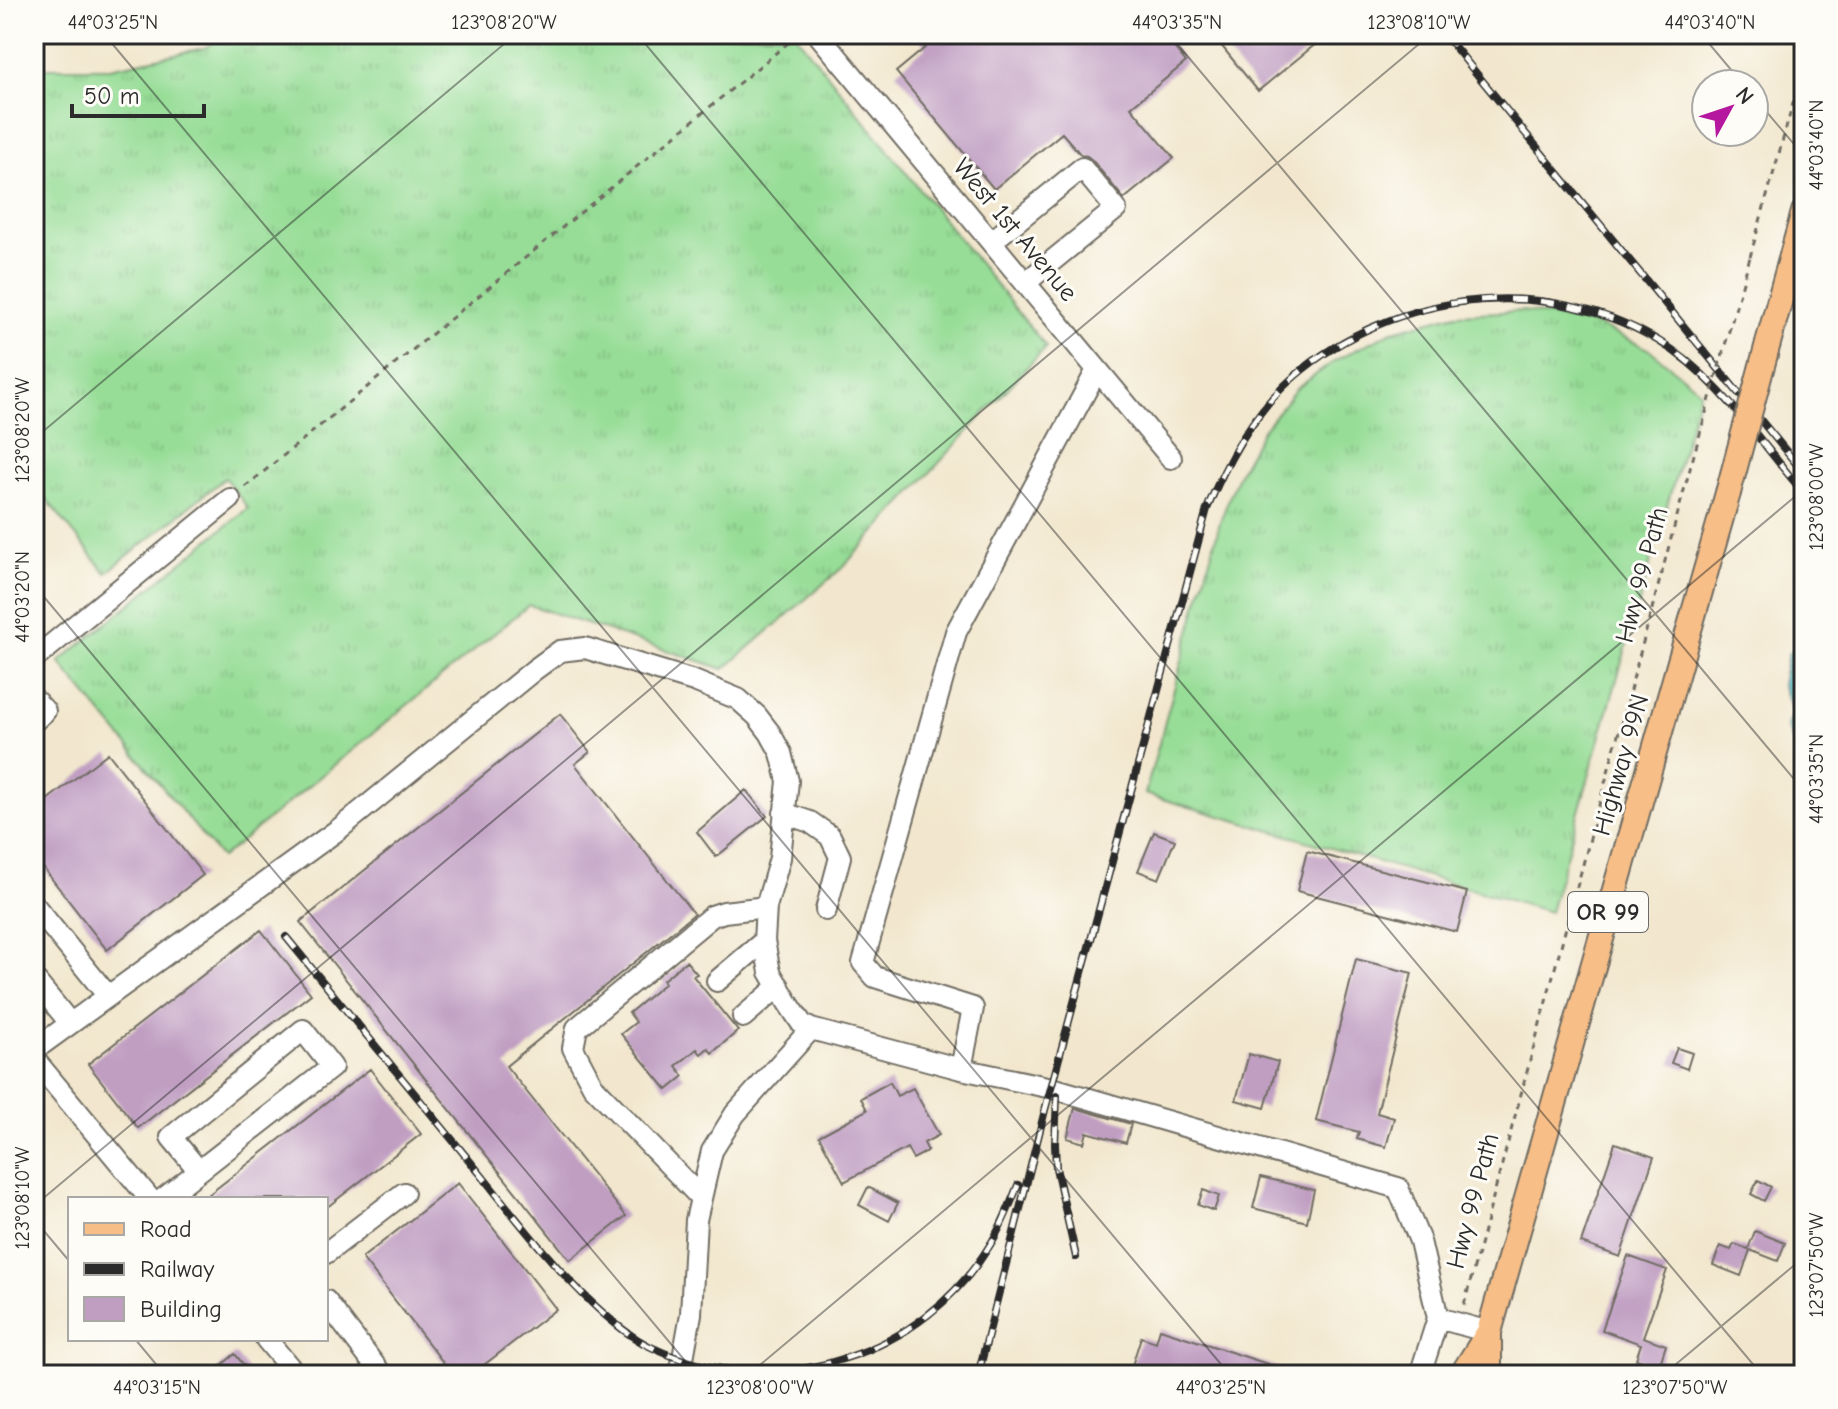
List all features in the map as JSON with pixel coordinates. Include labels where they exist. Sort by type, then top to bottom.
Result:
[{"type":"main road","name":"Highway 99N","points":[[1489,1332],[1728,493],[1804,212]]},
{"type":"main road","name":"OR 99","points":[[1462,1375],[1489,1332]]},
{"type":"main road","name":"OR 99","points":[[1489,1332],[1489,1375]]},
{"type":"street","name":"West 1st Avenue","points":[[818,34],[1171,458]]},
{"type":"street","points":[[991,242],[1082,168],[1116,209],[1025,283]]},
{"type":"street","points":[[961,1069],[973,1008],[875,977],[863,963],[956,632],[1097,370]]},
{"type":"street","points":[[34,659],[230,499]]},
{"type":"street","points":[[34,1050],[339,829],[560,651],[585,648],[694,681],[738,699],[770,733],[781,753],[788,781],[780,858],[766,907],[764,941],[770,972],[802,1024],[961,1069],[1058,1089],[1398,1188],[1420,1241],[1438,1318],[1420,1375]]},
{"type":"street","points":[[34,699],[45,711],[34,721]]},
{"type":"street","points":[[784,813],[810,822],[830,836],[840,857],[826,910]]},
{"type":"street","points":[[34,905],[108,996]]},
{"type":"street","points":[[701,1198],[593,1086],[573,1048],[577,1028],[712,916],[766,907]]},
{"type":"street","points":[[717,981],[764,941]]},
{"type":"street","points":[[34,979],[70,1023]]},
{"type":"street","points":[[743,1017],[779,986]]},
{"type":"street","points":[[680,1375],[691,1314],[696,1220],[712,1151],[735,1114],[811,1029]]},
{"type":"street","points":[[166,1197],[199,1171],[332,1067],[303,1030],[171,1137],[199,1171]]},
{"type":"street","points":[[34,1059],[148,1197]]},
{"type":"street","points":[[328,1251],[404,1193]]},
{"type":"street","points":[[328,1304],[382,1375]]},
{"type":"street","points":[[1438,1318],[1489,1332]]},
{"type":"street","points":[[268,1341],[296,1375]]},
{"type":"path","points":[[230,499],[799,34]]},
{"type":"path","name":"Hwy 99 Path","points":[[1459,1323],[1686,483],[1804,64]]},
{"type":"green space","points":[[227,34],[795,34],[1046,347],[842,568],[724,669],[529,605],[221,858],[59,662],[248,508],[225,478],[106,573],[34,484],[34,68],[110,68],[204,48]]},
{"type":"green space","points":[[1523,311],[1594,324],[1649,349],[1700,391],[1550,912],[1145,794],[1221,519],[1239,473],[1262,431],[1296,389],[1336,360],[1390,332],[1456,314]]},
{"type":"water","points":[[1804,643],[1804,755],[1797,751],[1787,726],[1793,711],[1782,685],[1788,654]]},
{"type":"building","points":[[916,34],[1163,34],[1186,62],[1131,107],[1174,158],[1124,199],[1092,160],[1081,155],[1062,133],[994,189],[896,72],[926,47]]},
{"type":"building","points":[[1212,34],[1328,34],[1258,91]]},
{"type":"building","points":[[560,714],[590,752],[575,764],[694,914],[506,1066],[626,1216],[570,1260],[300,922]]},
{"type":"building","points":[[108,753],[203,875],[107,950],[34,856],[34,810]]},
{"type":"building","points":[[746,790],[767,816],[716,857],[697,832]]},
{"type":"building","points":[[1154,832],[1175,840],[1159,879],[1138,871]]},
{"type":"building","points":[[1307,851],[1467,892],[1457,932],[1297,891]]},
{"type":"building","points":[[261,930],[311,994],[138,1128],[88,1064]]},
{"type":"building","points":[[1356,959],[1412,973],[1377,1113],[1394,1118],[1386,1147],[1357,1139],[1359,1132],[1316,1121]]},
{"type":"building","points":[[686,961],[697,974],[693,976],[738,1031],[712,1053],[708,1048],[701,1054],[697,1049],[676,1066],[684,1076],[667,1090],[621,1034],[636,1022],[629,1013]]},
{"type":"building","points":[[1677,1048],[1692,1053],[1687,1069],[1671,1063]]},
{"type":"building","points":[[1249,1054],[1278,1062],[1265,1108],[1236,1100]]},
{"type":"building","points":[[370,1069],[421,1134],[328,1206],[328,1197],[206,1197]]},
{"type":"building","points":[[890,1082],[897,1096],[913,1088],[939,1135],[924,1143],[928,1151],[913,1159],[907,1148],[844,1182],[819,1136],[867,1110],[861,1098]]},
{"type":"building","points":[[1075,1108],[1131,1124],[1126,1143],[1087,1132],[1084,1143],[1067,1138]]},
{"type":"building","points":[[1615,1143],[1654,1157],[1620,1257],[1581,1243]]},
{"type":"building","points":[[1261,1177],[1314,1190],[1307,1222],[1253,1208]]},
{"type":"building","points":[[1758,1180],[1771,1187],[1764,1201],[1751,1194]]},
{"type":"building","points":[[458,1183],[556,1309],[471,1375],[453,1375],[362,1258]]},
{"type":"building","points":[[868,1187],[898,1203],[889,1221],[859,1205]]},
{"type":"building","points":[[1203,1190],[1219,1196],[1214,1211],[1198,1205]]},
{"type":"building","points":[[1755,1231],[1785,1243],[1778,1261],[1750,1250],[1741,1276],[1713,1265],[1720,1246],[1731,1250],[1734,1244],[1748,1249]]},
{"type":"building","points":[[1628,1256],[1667,1270],[1643,1337],[1666,1345],[1659,1367],[1636,1359],[1641,1344],[1602,1330]]},
{"type":"building","points":[[1160,1329],[1292,1372],[1292,1375],[1129,1375],[1141,1337],[1156,1342]]},
{"type":"building","points":[[235,1354],[252,1375],[210,1375]]},
{"type":"railway","points":[[1444,34],[1804,473]]},
{"type":"railway","points":[[978,1375],[1045,1110],[1207,509],[1239,444],[1271,399],[1323,354],[1367,330],[1414,312],[1463,302],[1513,299],[1563,305],[1611,318],[1657,340],[1679,355],[1718,390],[1804,493]]},
{"type":"railway","points":[[286,937],[562,1272],[620,1328],[674,1357],[723,1369],[772,1372],[822,1365],[889,1340],[928,1315],[977,1265],[1006,1215],[1018,1185]]},
{"type":"railway","points":[[1057,1096],[1056,1168],[1076,1257]]}]
